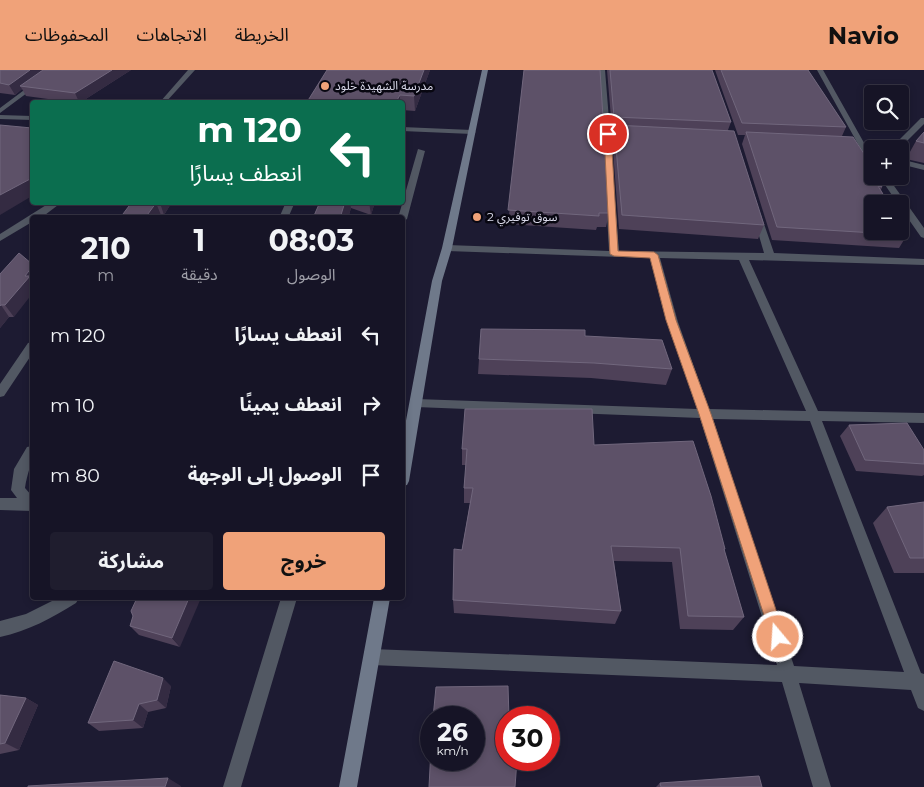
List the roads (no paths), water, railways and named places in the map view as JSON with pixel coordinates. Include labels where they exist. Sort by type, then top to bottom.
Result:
[{"type":"street","points":[[0,111],[55,70]]},
{"type":"street","points":[[165,100],[192,70]]},
{"type":"street","points":[[405,464],[437,281],[447,248],[484,70]]},
{"type":"street","points":[[602,70],[608,134],[614,254]]},
{"type":"street","points":[[812,72],[821,71],[864,150]]},
{"type":"street","points":[[0,116],[30,118]]},
{"type":"street","points":[[903,140],[924,120]]},
{"type":"street","points":[[405,129],[472,132]]},
{"type":"street","points":[[608,134],[637,135]]},
{"type":"street","points":[[851,145],[861,145]]},
{"type":"street","points":[[403,215],[421,151]]},
{"type":"street","points":[[909,164],[924,168]]},
{"type":"street","points":[[889,185],[924,235]]},
{"type":"street","points":[[753,202],[770,256]]},
{"type":"street","points":[[38,215],[53,205]]},
{"type":"street","points":[[0,238],[30,220]]},
{"type":"street","points":[[447,248],[924,262]]},
{"type":"street","points":[[654,255],[671,320],[705,414],[790,674],[822,787]]},
{"type":"street","points":[[743,257],[814,416],[920,682],[924,702]]},
{"type":"street","points":[[0,392],[30,349]]},
{"type":"street","points":[[416,403],[705,414],[924,418]]},
{"type":"street","points":[[30,454],[21,469],[18,490],[30,504]]},
{"type":"street","points":[[0,504],[30,505]]},
{"type":"street","points":[[0,629],[14,627],[50,611],[68,600]]},
{"type":"street","points":[[232,787],[289,600]]},
{"type":"street","points":[[348,787],[382,600]]},
{"type":"street","points":[[372,657],[790,674],[920,682]]},
{"type":"place","name":"مدرسة الشهيدة خلود","points":[[325,86]]},
{"type":"place","name":"سوق توفيري 2","points":[[477,217]]}]
